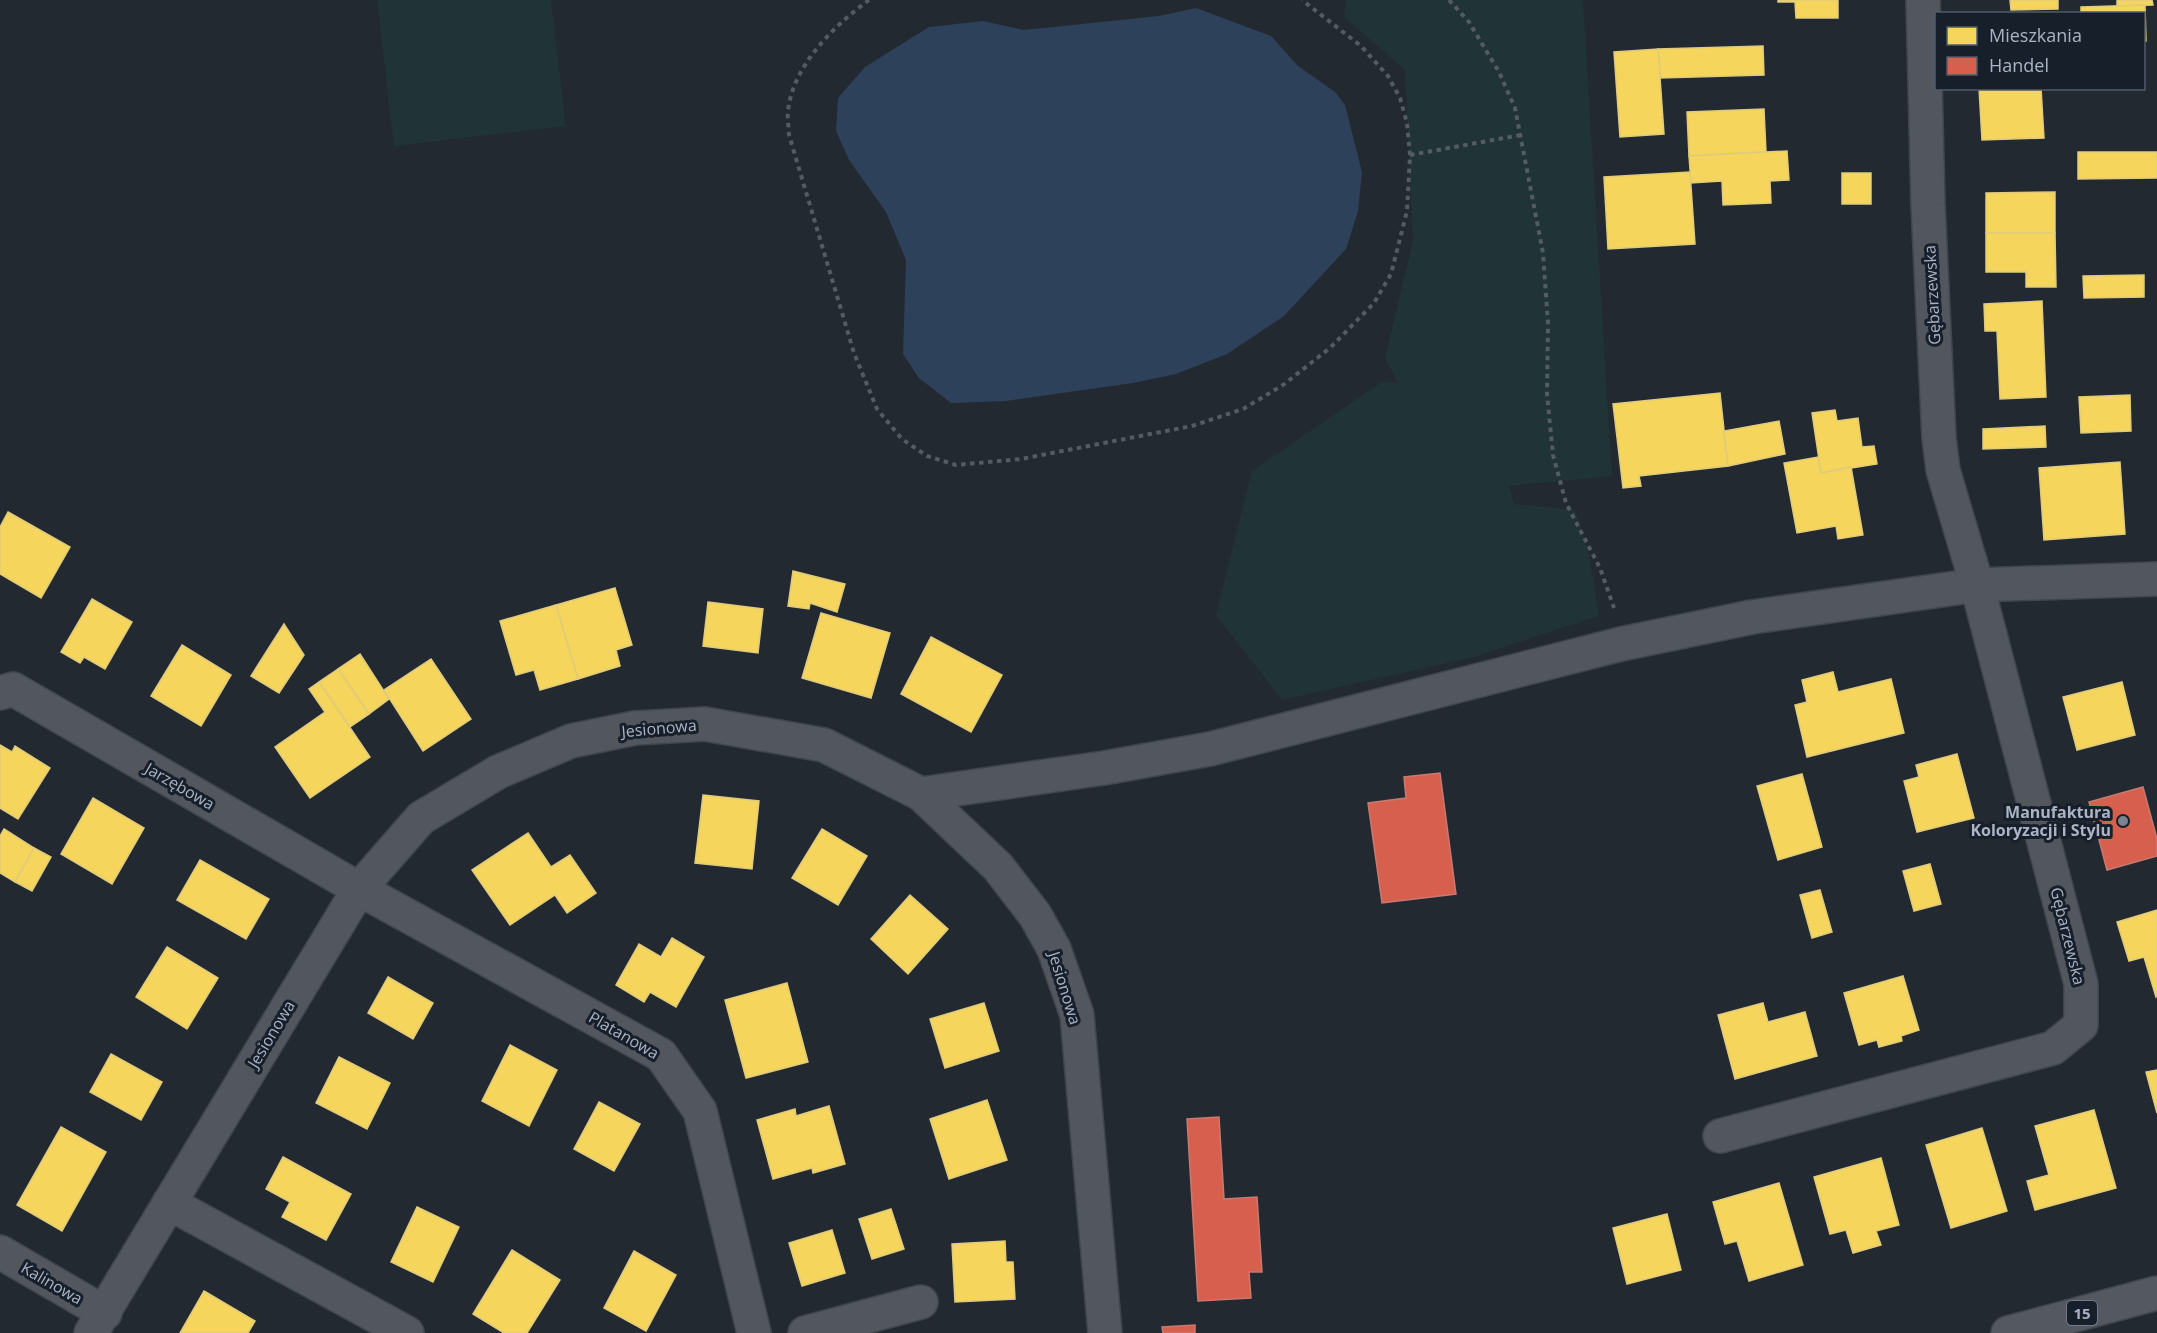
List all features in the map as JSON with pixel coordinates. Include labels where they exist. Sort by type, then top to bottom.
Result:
[{"type":"main road","name":"15","points":[[2008,1333],[2157,1293]]},
{"type":"street","name":"Gębarzewska","points":[[1720,1136],[2053,1048],[2081,1025],[2081,984],[1977,585],[1943,470],[1939,438],[1928,204],[1923,0]]},
{"type":"street","points":[[921,794],[1104,768],[1210,749],[1621,644],[1752,617],[1977,585],[2157,579]]},
{"type":"street","name":"Jarzębowa","points":[[0,693],[14,689],[359,889]]},
{"type":"street","name":"Jesionowa","points":[[98,1323],[359,889],[421,818],[498,772],[571,741],[634,728],[705,724],[824,745],[921,794],[998,867],[1035,915],[1054,949],[1077,1015],[1105,1333]]},
{"type":"street","name":"Platanowa","points":[[359,889],[661,1054],[700,1112],[754,1333]]},
{"type":"street","points":[[169,1203],[407,1333]]},
{"type":"street","name":"Kalinowa","points":[[0,1252],[98,1323]]},
{"type":"street","points":[[805,1333],[921,1302]]},
{"type":"path","points":[[869,0],[838,24],[807,62],[793,92],[788,112],[789,135],[854,353],[877,409],[902,439],[927,456],[956,465],[1021,459],[1192,426],[1243,409],[1283,385],[1337,340],[1374,303],[1391,274],[1407,211],[1410,155],[1407,123],[1400,98],[1388,76],[1361,46],[1302,0]]},
{"type":"path","points":[[1449,0],[1469,22],[1499,72],[1515,108],[1543,254],[1548,323],[1546,394],[1553,455],[1566,503],[1600,568],[1613,602],[1621,644]]},
{"type":"path","points":[[1410,155],[1521,135]]},
{"type":"green space","points":[[377,0],[551,0],[566,126],[394,146]]},
{"type":"green space","points":[[1346,0],[1583,0],[1612,476],[1509,486],[1514,504],[1575,510],[1589,554],[1599,616],[1474,657],[1282,700],[1216,615],[1252,471],[1383,381],[1398,383],[1385,358],[1413,241],[1405,70],[1344,17]]},
{"type":"water","points":[[1196,8],[1271,36],[1298,66],[1335,92],[1345,105],[1362,172],[1358,211],[1346,249],[1284,316],[1227,354],[1176,374],[1133,383],[1006,401],[951,403],[919,378],[903,354],[906,260],[886,212],[849,160],[836,131],[838,98],[865,67],[929,27],[983,21],[1024,30],[1159,16]]},
{"type":"building: Mieszkania","points":[[1778,0],[1838,0],[1838,18],[1796,18],[1795,2],[1778,2]]},
{"type":"building: Mieszkania","points":[[2010,0],[2058,0],[2058,9],[2011,10]]},
{"type":"building: Mieszkania","points":[[2117,0],[2152,0],[2153,5],[2117,6]]},
{"type":"building: Mieszkania","points":[[2145,5],[2146,41],[2145,12],[2081,12],[2081,7]]},
{"type":"building: Mieszkania","points":[[1763,46],[1764,75],[1660,78],[1658,49]]},
{"type":"building: Mieszkania","points":[[1658,49],[1664,134],[1620,137],[1614,52]]},
{"type":"building: Mieszkania","points":[[1979,90],[2041,90],[2044,138],[1982,140]]},
{"type":"building: Mieszkania","points":[[1764,109],[1766,152],[1689,156],[1687,112]]},
{"type":"building: Mieszkania","points":[[1787,151],[1789,180],[1770,181],[1771,203],[1723,205],[1722,181],[1691,183],[1689,156]]},
{"type":"building: Mieszkania","points":[[2078,152],[2157,152],[2157,178],[2078,179]]},
{"type":"building: Mieszkania","points":[[1690,172],[1695,244],[1608,249],[1604,177]]},
{"type":"building: Mieszkania","points":[[1842,173],[1871,173],[1871,204],[1842,204]]},
{"type":"building: Mieszkania","points":[[2055,192],[2055,233],[1986,233],[1986,193]]},
{"type":"building: Mieszkania","points":[[1986,233],[2055,233],[2056,287],[2026,287],[2026,272],[1986,272]]},
{"type":"building: Mieszkania","points":[[2144,275],[2144,297],[2084,298],[2083,276]]},
{"type":"building: Mieszkania","points":[[2042,301],[2046,397],[2000,399],[1997,331],[1985,331],[1984,304]]},
{"type":"building: Mieszkania","points":[[1720,393],[1728,466],[1639,476],[1641,486],[1623,488],[1613,404]]},
{"type":"building: Mieszkania","points":[[2130,395],[2131,431],[2081,433],[2079,397]]},
{"type":"building: Mieszkania","points":[[1835,410],[1837,421],[1858,418],[1862,447],[1874,446],[1877,464],[1821,473],[1812,413]]},
{"type":"building: Mieszkania","points":[[1779,421],[1785,454],[1728,466],[1724,431]]},
{"type":"building: Mieszkania","points":[[2045,426],[2046,447],[1983,449],[1983,429]]},
{"type":"building: Mieszkania","points":[[1818,457],[1821,473],[1851,467],[1863,535],[1838,539],[1836,526],[1797,533],[1784,463]]},
{"type":"building: Mieszkania","points":[[2120,462],[2125,534],[2044,540],[2039,468]]},
{"type":"building: Mieszkania","points":[[8,512],[70,547],[41,598],[0,574],[0,527]]},
{"type":"building: Mieszkania","points":[[793,571],[845,584],[837,612],[810,603],[809,609],[788,606]]},
{"type":"building: Mieszkania","points":[[615,588],[632,645],[616,650],[620,666],[578,679],[556,605]]},
{"type":"building: Mieszkania","points":[[92,599],[132,622],[105,669],[84,657],[80,663],[61,652]]},
{"type":"building: Mieszkania","points":[[708,602],[763,609],[758,653],[703,646]]},
{"type":"building: Mieszkania","points":[[556,605],[578,679],[540,690],[534,670],[516,675],[500,621]]},
{"type":"building: Mieszkania","points":[[821,613],[890,633],[871,698],[802,678]]},
{"type":"building: Mieszkania","points":[[284,624],[304,655],[279,693],[251,676]]},
{"type":"building: Mieszkania","points":[[931,637],[1002,675],[971,732],[901,694]]},
{"type":"building: Mieszkania","points":[[182,645],[231,675],[201,726],[151,696]]},
{"type":"building: Mieszkania","points":[[360,654],[389,699],[369,714],[338,669]]},
{"type":"building: Mieszkania","points":[[431,659],[471,719],[423,751],[384,690]]},
{"type":"building: Mieszkania","points":[[338,669],[369,714],[350,727],[319,682]]},
{"type":"building: Mieszkania","points":[[1833,672],[1838,692],[1891,679],[1904,733],[1807,757],[1795,705],[1807,702],[1802,680]]},
{"type":"building: Mieszkania","points":[[319,682],[370,757],[310,798],[275,747],[325,712],[309,689]]},
{"type":"building: Mieszkania","points":[[2122,682],[2135,735],[2077,750],[2063,697]]},
{"type":"building: Mieszkania","points":[[0,745],[12,752],[15,746],[50,768],[18,819],[0,808]]},
{"type":"building: Mieszkania","points":[[1957,754],[1974,818],[1917,832],[1904,781],[1919,777],[1916,765]]},
{"type":"building: Mieszkania","points":[[1802,774],[1822,847],[1778,860],[1757,786]]},
{"type":"building: Mieszkania","points":[[703,795],[759,801],[752,869],[695,863]]},
{"type":"building: Mieszkania","points":[[93,798],[144,828],[112,884],[61,854]]},
{"type":"building: Mieszkania","points":[[4,829],[34,848],[15,882],[0,873],[0,836]]},
{"type":"building: Mieszkania","points":[[822,829],[867,856],[838,905],[792,878]]},
{"type":"building: Mieszkania","points":[[528,833],[551,867],[570,855],[596,893],[567,913],[555,895],[510,925],[472,870]]},
{"type":"building: Mieszkania","points":[[34,848],[51,857],[32,891],[15,882]]},
{"type":"building: Mieszkania","points":[[200,860],[269,899],[246,939],[177,900]]},
{"type":"building: Mieszkania","points":[[1930,864],[1941,904],[1914,911],[1903,871]]},
{"type":"building: Mieszkania","points":[[1820,890],[1832,932],[1812,938],[1800,895]]},
{"type":"building: Mieszkania","points":[[910,895],[948,929],[908,974],[871,939]]},
{"type":"building: Mieszkania","points":[[2157,910],[2156,997],[2144,957],[2129,961],[2117,922]]},
{"type":"building: Mieszkania","points":[[672,938],[704,957],[676,1007],[650,992],[644,1002],[616,985],[639,944],[661,957]]},
{"type":"building: Mieszkania","points":[[167,947],[218,978],[187,1029],[136,997]]},
{"type":"building: Mieszkania","points":[[1903,976],[1919,1030],[1901,1036],[1902,1041],[1879,1047],[1877,1040],[1859,1045],[1844,993]]},
{"type":"building: Mieszkania","points":[[388,977],[433,1003],[413,1039],[368,1013]]},
{"type":"building: Mieszkania","points":[[787,983],[808,1062],[746,1078],[725,1000]]},
{"type":"building: Mieszkania","points":[[984,1003],[999,1051],[945,1068],[930,1019]]},
{"type":"building: Mieszkania","points":[[1763,1003],[1768,1022],[1805,1012],[1817,1056],[1735,1079],[1718,1015]]},
{"type":"building: Mieszkania","points":[[510,1045],[557,1070],[529,1126],[482,1101]]},
{"type":"building: Mieszkania","points":[[111,1054],[162,1082],[141,1120],[90,1092]]},
{"type":"building: Mieszkania","points":[[339,1057],[390,1083],[367,1129],[316,1103]]},
{"type":"building: Mieszkania","points":[[2157,1070],[2157,1113],[2146,1072]]},
{"type":"building: Mieszkania","points":[[987,1100],[1007,1160],[949,1179],[930,1119]]},
{"type":"building: Mieszkania","points":[[599,1102],[640,1124],[614,1171],[574,1149]]},
{"type":"building: Mieszkania","points":[[829,1106],[845,1164],[813,1173],[812,1168],[773,1179],[757,1120],[795,1109],[796,1116]]},
{"type":"building: Mieszkania","points":[[2094,1110],[2116,1188],[2035,1210],[2027,1181],[2049,1175],[2035,1126]]},
{"type":"building: Mieszkania","points":[[61,1127],[106,1152],[62,1231],[17,1205]]},
{"type":"building: Mieszkania","points":[[1982,1128],[2007,1211],[1951,1228],[1926,1145]]},
{"type":"building: Mieszkania","points":[[283,1157],[351,1194],[326,1240],[282,1217],[290,1202],[266,1189]]},
{"type":"building: Mieszkania","points":[[1881,1158],[1899,1225],[1876,1231],[1881,1245],[1853,1253],[1846,1230],[1830,1234],[1814,1177]]},
{"type":"building: Mieszkania","points":[[1779,1183],[1803,1265],[1749,1281],[1737,1241],[1725,1244],[1713,1202]]},
{"type":"building: Mieszkania","points":[[417,1207],[459,1227],[433,1282],[391,1262]]},
{"type":"building: Mieszkania","points":[[891,1209],[904,1249],[872,1259],[859,1219]]},
{"type":"building: Mieszkania","points":[[1667,1214],[1681,1270],[1627,1284],[1613,1228]]},
{"type":"building: Mieszkania","points":[[832,1230],[845,1273],[802,1286],[789,1243]]},
{"type":"building: Mieszkania","points":[[1005,1241],[1006,1262],[1013,1262],[1015,1299],[955,1302],[952,1244]]},
{"type":"building: Mieszkania","points":[[512,1250],[560,1280],[527,1333],[504,1333],[473,1314]]},
{"type":"building: Mieszkania","points":[[634,1251],[676,1275],[646,1331],[604,1308]]},
{"type":"building: Mieszkania","points":[[204,1291],[255,1321],[248,1333],[180,1333]]},
{"type":"building: Handel","points":[[1440,773],[1456,894],[1382,903],[1368,803],[1406,798],[1404,777]]},
{"type":"building: Handel","name":"Manufaktura Koloryzacji i Stylu","points":[[2143,787],[2157,839],[2157,856],[2107,870],[2089,802]]},
{"type":"building: Handel","points":[[1219,1117],[1224,1199],[1257,1197],[1262,1272],[1249,1272],[1251,1298],[1198,1301],[1187,1119]]},
{"type":"building: Handel","points":[[1195,1325],[1195,1333],[1163,1333],[1162,1327]]},
{"type":"place","name":"Manufaktura Koloryzacji i Stylu","points":[[2123,821]]}]
